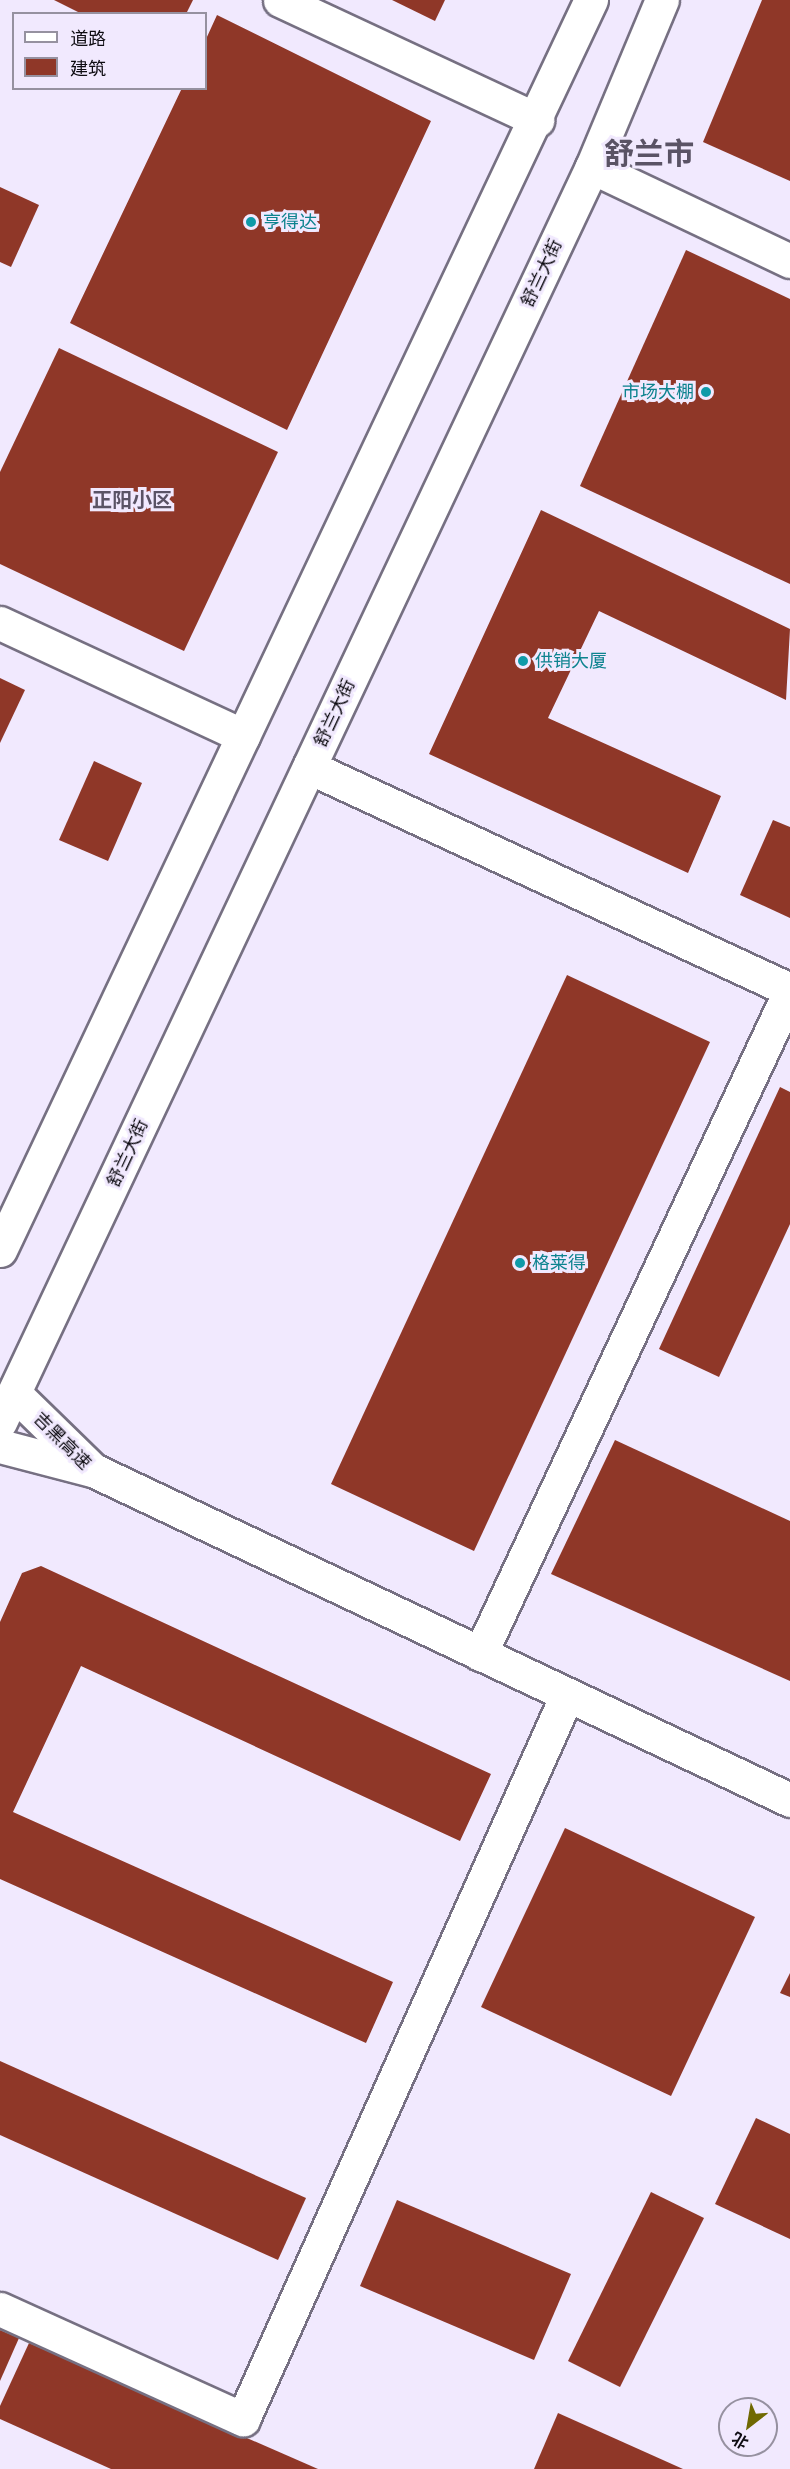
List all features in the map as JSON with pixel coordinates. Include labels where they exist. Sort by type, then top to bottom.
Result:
[{"type":"main road","points":[[280,0],[537,120]]},
{"type":"main road","points":[[0,1250],[537,120],[591,0]]},
{"type":"main road","name":"舒兰大街","points":[[5,1401],[309,767],[592,167],[663,0]]},
{"type":"main road","points":[[592,167],[790,261]]},
{"type":"main road","points":[[0,623],[243,736]]},
{"type":"main road","points":[[309,767],[790,990],[480,1654]]},
{"type":"main road","name":"吉黑高速","points":[[5,1401],[94,1471]]},
{"type":"main road","name":"吉黑高速","points":[[0,1446],[94,1471]]},
{"type":"main road","points":[[94,1471],[790,1800]]},
{"type":"main road","points":[[0,2309],[243,2419],[567,1695]]},
{"type":"building","points":[[54,0],[193,0],[187,12],[78,12]]},
{"type":"building","points":[[392,0],[445,0],[435,21]]},
{"type":"building","points":[[762,0],[790,0],[790,181],[703,142]]},
{"type":"building","name":"亨得达","points":[[217,15],[431,121],[287,430],[70,323],[181,90],[207,90],[207,37]]},
{"type":"building","points":[[0,187],[39,205],[11,267],[0,262]]},
{"type":"building","name":"市场大棚","points":[[686,250],[790,299],[790,584],[580,486]]},
{"type":"building","points":[[59,348],[278,452],[184,651],[0,564],[0,472]]},
{"type":"building","name":"供销大厦","points":[[541,510],[790,629],[786,700],[599,611],[548,718],[721,796],[688,873],[429,754]]},
{"type":"building","points":[[0,678],[25,690],[0,743]]},
{"type":"building","points":[[94,761],[142,783],[108,861],[59,840]]},
{"type":"building","points":[[773,820],[790,827],[790,918],[740,895]]},
{"type":"building","name":"格莱得","points":[[567,975],[710,1042],[474,1551],[331,1484]]},
{"type":"building","points":[[780,1087],[790,1092],[790,1224],[719,1377],[659,1349]]},
{"type":"building","points":[[615,1440],[790,1521],[790,1681],[551,1574]]},
{"type":"building","points":[[41,1566],[491,1774],[460,1841],[81,1666],[13,1812],[393,1982],[366,2043],[0,1879],[0,1622],[22,1573]]},
{"type":"building","points":[[565,1828],[755,1917],[671,2096],[481,2007]]},
{"type":"building","points":[[790,1973],[790,1997],[780,1993]]},
{"type":"building","points":[[0,2061],[306,2198],[278,2260],[0,2135]]},
{"type":"building","points":[[756,2118],[790,2134],[790,2239],[715,2204]]},
{"type":"building","points":[[651,2192],[704,2218],[620,2387],[568,2361]]},
{"type":"building","points":[[397,2200],[571,2274],[534,2360],[360,2286]]},
{"type":"building","points":[[0,2330],[19,2338],[0,2381]]},
{"type":"building","points":[[29,2343],[318,2469],[111,2469],[0,2419],[0,2406]]},
{"type":"building","points":[[558,2413],[683,2469],[534,2469]]},
{"type":"place","name":"亨得达","points":[[251,222]]},
{"type":"place","name":"市场大棚","points":[[706,392]]},
{"type":"place","name":"供销大厦","points":[[523,661]]},
{"type":"place","name":"格莱得","points":[[520,1263]]},
{"type":"district","name":"舒兰市","points":[[649,153]]},
{"type":"district","name":"正阳小区","points":[[132,500]]}]
